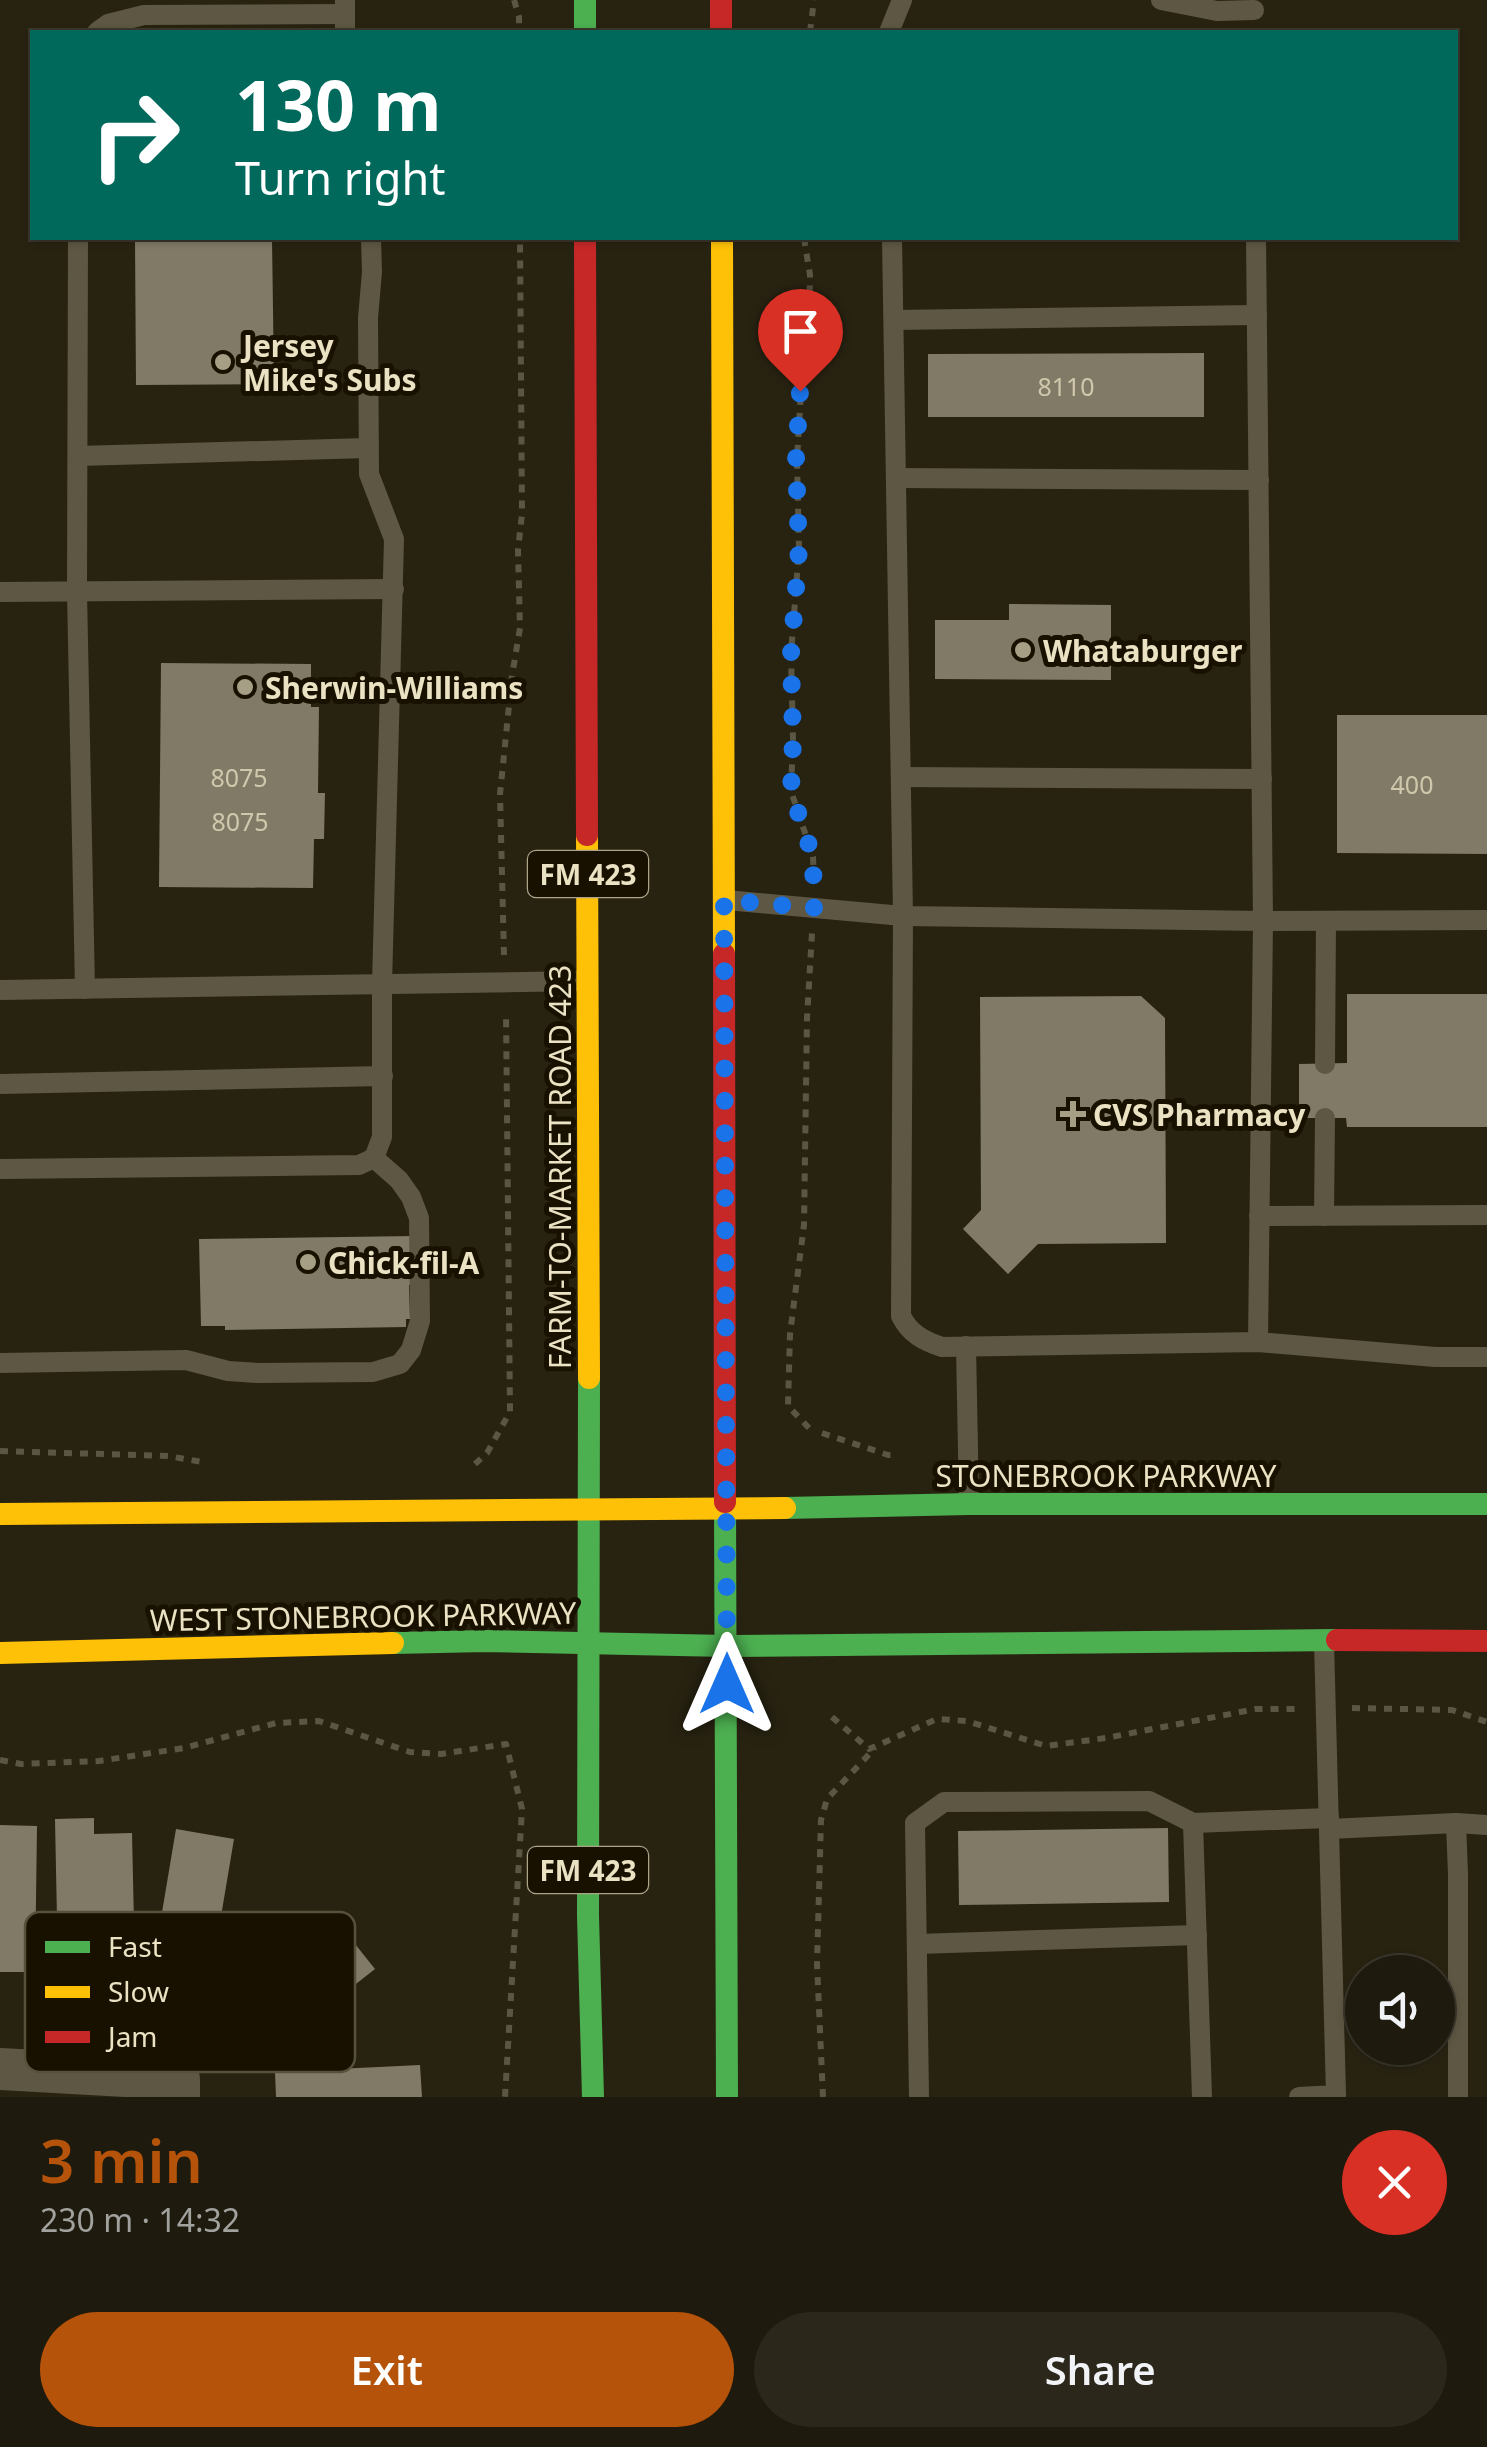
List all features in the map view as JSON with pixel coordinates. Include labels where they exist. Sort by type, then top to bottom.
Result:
[{"type":"main road","points":[[584,0],[585,30]]},
{"type":"main road","points":[[721,0],[721,30]]},
{"type":"main road","name":"FARM-TO-MARKET ROAD 423","points":[[586,240],[588,1916],[594,2097]]},
{"type":"main road","points":[[722,240],[727,2097]]},
{"type":"main road","name":"STONEBROOK PARKWAY","points":[[726,1508],[1487,1504]]},
{"type":"main road","points":[[0,1514],[726,1508]]},
{"type":"main road","name":"WEST STONEBROOK PARKWAY","points":[[0,1653],[486,1640],[727,1646]]},
{"type":"main road","points":[[727,1646],[1487,1641]]},
{"type":"street","points":[[0,2069],[25,2072]]},
{"type":"street","points":[[28,2072],[179,2088]]},
{"type":"lane","points":[[890,30],[902,0]]},
{"type":"lane","points":[[1160,0],[1217,11],[1254,5]]},
{"type":"lane","points":[[100,30],[108,24],[144,15],[345,16]]},
{"type":"lane","points":[[78,240],[77,592],[85,989]]},
{"type":"lane","points":[[0,1169],[359,1166],[374,1158],[382,1137],[382,984],[394,539],[369,474],[372,240]]},
{"type":"lane","points":[[892,240],[903,916],[901,1316],[906,1327],[923,1340],[942,1347],[1258,1342],[1436,1357],[1487,1357]]},
{"type":"lane","points":[[1256,240],[1263,921],[1258,1342]]},
{"type":"lane","points":[[894,320],[1257,316]]},
{"type":"lane","points":[[78,456],[368,448]]},
{"type":"lane","points":[[896,478],[1259,480]]},
{"type":"lane","points":[[0,592],[394,589]]},
{"type":"lane","points":[[901,778],[1262,778]]},
{"type":"lane","points":[[724,900],[903,916],[1487,920]]},
{"type":"lane","points":[[1324,1064],[1326,921]]},
{"type":"lane","points":[[0,990],[588,981]]},
{"type":"lane","points":[[0,1084],[383,1076]]},
{"type":"lane","points":[[1324,1216],[1325,1118]]},
{"type":"lane","points":[[0,1363],[186,1360],[228,1371],[258,1373],[373,1372],[400,1364],[411,1350],[420,1321],[419,1218],[398,1180],[374,1158]]},
{"type":"lane","points":[[1260,1216],[1487,1215]]},
{"type":"lane","points":[[966,1346],[969,1504]]},
{"type":"lane","points":[[1300,2097],[1336,2096],[1324,1640]]},
{"type":"lane","points":[[919,2097],[916,1822],[944,1802],[1149,1801],[1192,1823],[1487,1825]]},
{"type":"lane","points":[[1192,1823],[1202,2097]]},
{"type":"lane","points":[[1456,1823],[1458,2097]]},
{"type":"lane","points":[[917,1944],[1197,1935]]},
{"type":"path","points":[[514,0],[519,30]]},
{"type":"path","points":[[810,30],[814,0]]},
{"type":"path","points":[[487,1453],[510,1412],[500,794],[520,628],[520,240]]},
{"type":"path","points":[[804,240],[810,275],[809,340],[800,391],[796,460],[799,549],[791,654],[791,791],[813,857],[814,908],[807,1018],[804,1225],[790,1334],[788,1406],[809,1428]]},
{"type":"path","points":[[832,1717],[869,1750],[937,1719],[967,1721],[1046,1746],[1256,1709],[1452,1710],[1487,1722]]},
{"type":"path","points":[[0,1760],[21,1764],[99,1761],[184,1748],[290,1722],[319,1722],[410,1752],[442,1754],[506,1744],[522,1809],[505,2097]]},
{"type":"path","points":[[823,2097],[817,1964],[821,1820],[827,1799],[876,1747]]},
{"type":"building","points":[[135,240],[272,240],[274,384],[136,385]]},
{"type":"building","points":[[1204,353],[1204,417],[928,417],[928,354]]},
{"type":"building","name":"Whataburger","points":[[1009,604],[1111,605],[1111,680],[935,679],[935,620],[1009,620]]},
{"type":"building","points":[[161,663],[311,664],[311,707],[319,707],[318,793],[325,793],[324,839],[314,839],[313,888],[159,887]]},
{"type":"building","points":[[1337,715],[1487,715],[1487,854],[1337,853]]},
{"type":"building","points":[[1347,994],[1487,994],[1487,1127],[1347,1127],[1346,1118],[1299,1118],[1299,1064],[1347,1063]]},
{"type":"building","name":"CVS Pharmacy","points":[[1141,996],[1165,1018],[1166,1243],[1038,1244],[1008,1274],[963,1229],[981,1210],[980,997]]},
{"type":"building","name":"Chick-fil-A","points":[[415,1236],[416,1285],[409,1285],[410,1319],[406,1319],[406,1327],[225,1330],[225,1326],[201,1326],[199,1239]]},
{"type":"building","points":[[94,1818],[94,1834],[132,1833],[134,1912],[57,1912],[55,1819]]},
{"type":"building","points":[[0,1825],[37,1826],[36,1912],[25,1912],[25,1972],[0,1972]]},
{"type":"building","points":[[1168,1828],[1169,1902],[959,1905],[958,1831]]},
{"type":"building","points":[[176,1829],[234,1839],[222,1912],[162,1912]]},
{"type":"building","points":[[355,1944],[375,1969],[355,1985]]},
{"type":"building","points":[[420,2065],[422,2097],[276,2097],[275,2072],[355,2072],[355,2068]]},
{"type":"traffic: fast","points":[[585,0],[585,30]]},
{"type":"traffic: fast","points":[[589,1378],[588,1916],[593,2097]]},
{"type":"traffic: fast","points":[[725,1502],[727,2097]]},
{"type":"traffic: fast","points":[[785,1508],[1487,1504]]},
{"type":"traffic: fast","points":[[393,1643],[727,1646],[1337,1640]]},
{"type":"traffic: slow","points":[[722,240],[724,954]]},
{"type":"traffic: slow","points":[[587,835],[589,1378]]},
{"type":"traffic: slow","points":[[0,1514],[785,1508]]},
{"type":"traffic: slow","points":[[0,1653],[393,1643]]},
{"type":"traffic: jam","points":[[721,0],[721,30]]},
{"type":"traffic: jam","points":[[585,240],[587,835]]},
{"type":"traffic: jam","points":[[724,954],[725,1502]]},
{"type":"traffic: jam","points":[[1337,1640],[1487,1641]]},
{"type":"place","name":"Jersey Mike's Subs","points":[[223,362]]},
{"type":"place","name":"Whataburger","points":[[1023,650]]},
{"type":"place","name":"Sherwin-Williams","points":[[245,687]]},
{"type":"place","name":"CVS Pharmacy","points":[[1073,1114]]},
{"type":"place","name":"Chick-fil-A","points":[[308,1262]]},
{"type":"route","points":[[727,1684],[724,900],[814,908],[813,857],[791,791],[791,654],[799,549],[796,460],[800,391]]}]
